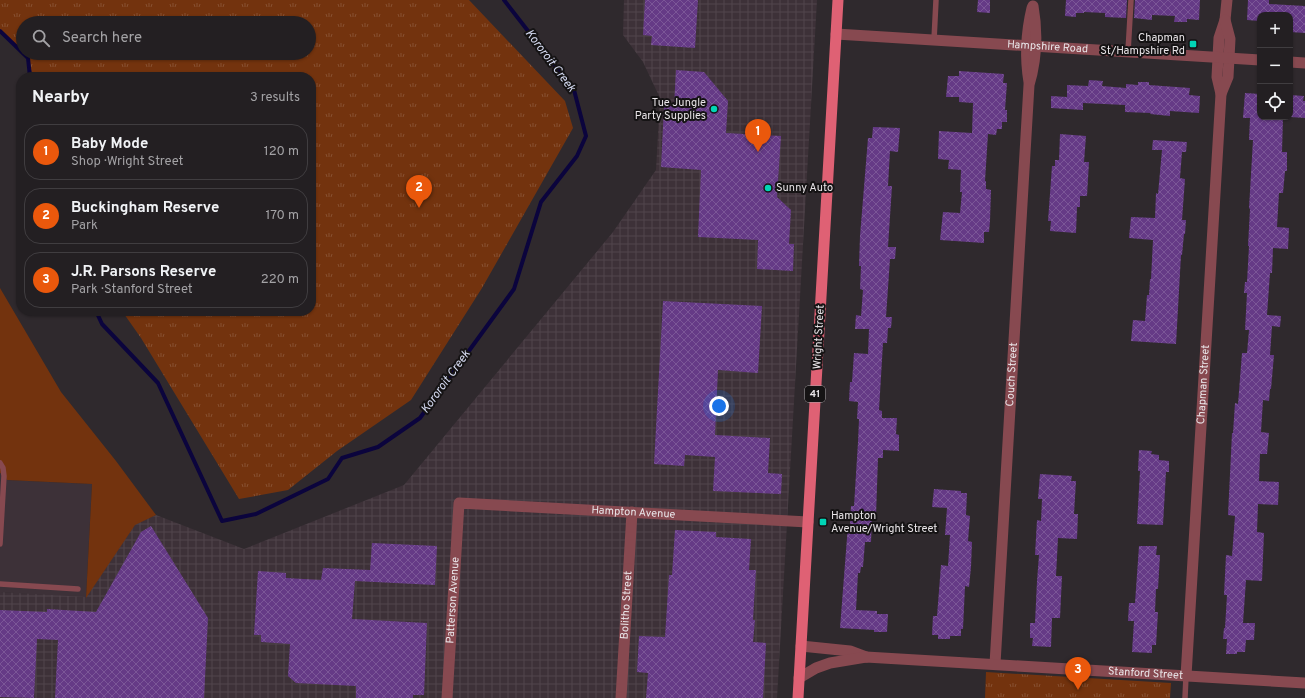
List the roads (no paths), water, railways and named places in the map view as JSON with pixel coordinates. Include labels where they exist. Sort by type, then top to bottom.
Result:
[{"type":"main road","name":"Wright Street","points":[[798,698],[838,0]]},
{"type":"street","name":"Chapman Street","points":[[1186,676],[1222,94],[1228,77],[1224,58],[1230,38],[1225,20],[1226,0]]},
{"type":"street","name":"Couch Street","points":[[995,664],[1029,85],[1035,65],[1031,46],[1037,26],[1033,3]]},
{"type":"street","name":"Hampshire Road","points":[[836,34],[1257,60]]},
{"type":"street","points":[[1293,62],[1305,62]]},
{"type":"street","name":"Hampton Avenue","points":[[459,503],[808,522]]},
{"type":"street","name":"Patterson Avenue","points":[[448,698],[459,503]]},
{"type":"street","name":"Bolitho Street","points":[[621,698],[632,512]]},
{"type":"street","name":"Stanford Street","points":[[801,646],[850,651],[866,657]]},
{"type":"street","name":"Stanford Street","points":[[799,678],[816,668],[830,663],[866,657],[1305,683]]},
{"type":"lane","points":[[934,40],[936,0]]},
{"type":"lane","points":[[1128,52],[1131,0]]},
{"type":"lane","points":[[0,463],[3,468],[4,476],[0,544]]},
{"type":"lane","points":[[0,584],[78,589]]},
{"type":"lane","points":[[1185,698],[1186,676]]},
{"type":"waterway","name":"Kororoit Creek","points":[[98,316],[102,324],[158,383],[222,521],[256,514],[328,479],[342,458],[378,447],[420,418],[514,289],[541,202],[577,156],[586,136],[574,90],[504,0]]},
{"type":"waterway","name":"Kororoit Creek","points":[[0,31],[16,46]]},
{"type":"waterway","name":"Kororoit Creek","points":[[28,60],[29,72]]},
{"type":"place","name":"Chapman St/Hampshire Rd","points":[[1193,44]]},
{"type":"place","name":"Tue Jungle Party Supplies","points":[[714,109]]},
{"type":"place","name":"Baby Mode","points":[[758,152]]},
{"type":"place","name":"Sunny Auto","points":[[768,188]]},
{"type":"place","name":"Buckingham Reserve","points":[[419,208]]},
{"type":"place","name":"Hampton Avenue/Wright Street","points":[[823,522]]},
{"type":"place","name":"J.R. Parsons Reserve","points":[[1078,690]]}]
